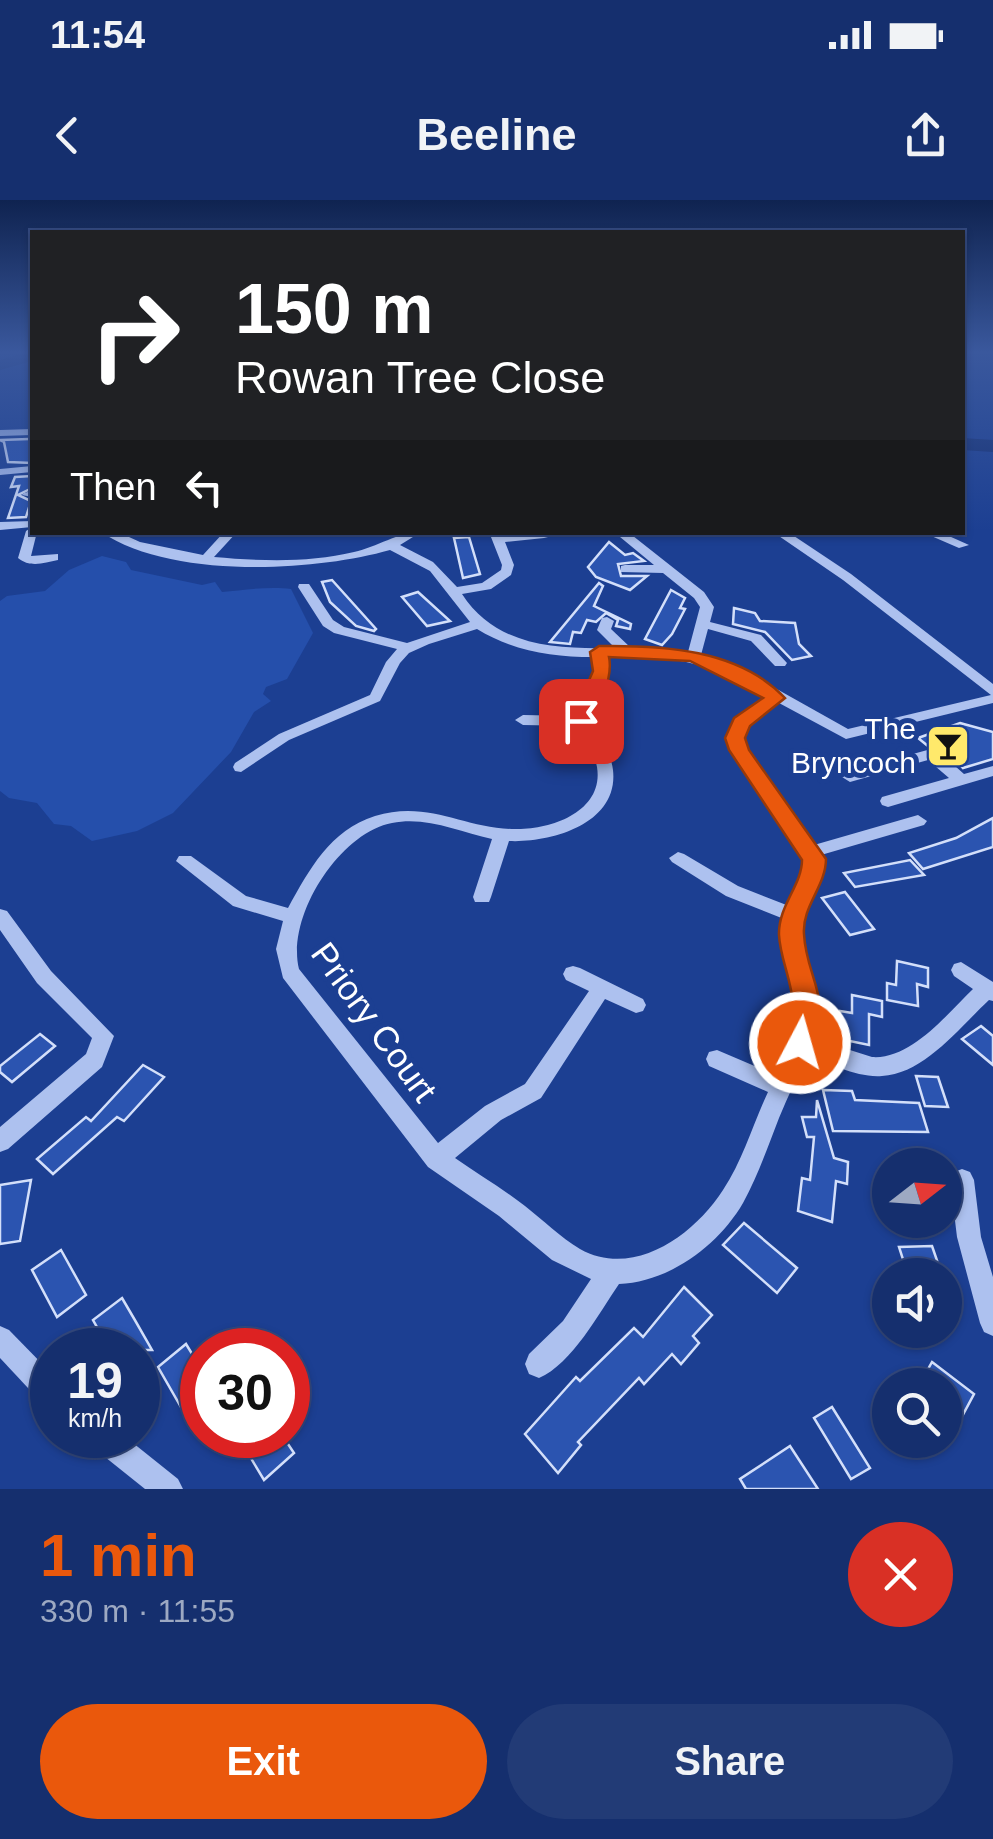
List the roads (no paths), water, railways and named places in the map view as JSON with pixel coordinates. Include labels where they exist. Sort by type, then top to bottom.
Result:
[{"type":"street","points":[[0,432],[30,432]]},
{"type":"street","points":[[0,472],[30,469]]},
{"type":"street","points":[[0,526],[30,527]]},
{"type":"street","points":[[30,535],[24,558],[54,557]]},
{"type":"street","points":[[116,535],[132,543],[206,559],[287,564],[342,561],[393,546],[410,535]]},
{"type":"street","points":[[206,559],[228,535]]},
{"type":"street","points":[[624,535],[699,595],[707,607],[694,656]]},
{"type":"street","points":[[784,535],[847,577],[993,691]]},
{"type":"street","points":[[936,535],[963,545]]},
{"type":"street","points":[[452,592],[486,586],[504,576],[508,565],[497,536]]},
{"type":"street","points":[[393,546],[432,566],[466,615],[511,641],[550,650],[694,656],[745,678],[846,734],[993,699]]},
{"type":"street","points":[[625,570],[666,569]]},
{"type":"street","points":[[304,587],[328,623],[339,630],[408,648]]},
{"type":"street","points":[[607,621],[604,630],[626,651]]},
{"type":"street","points":[[241,767],[284,737],[375,698],[384,688],[391,666],[408,648],[478,624]]},
{"type":"street","points":[[703,624],[756,638],[780,663]]},
{"type":"street","points":[[523,720],[581,721],[602,671],[599,652]]},
{"type":"street","points":[[538,1364],[572,1330],[612,1271],[650,1268],[666,1260],[685,1248],[731,1200],[800,1043],[807,1010],[791,934],[793,914],[814,874],[811,852],[736,744],[736,732],[742,723],[776,698]]},
{"type":"street","name":"Priory Court","points":[[581,721],[605,770],[600,798],[585,815],[562,828],[533,835],[502,835],[437,816],[406,815],[349,834],[330,852],[293,916],[283,952],[290,972],[436,1158],[518,1216],[560,1254],[612,1271]]},
{"type":"street","points":[[850,776],[931,754],[962,780]]},
{"type":"street","points":[[888,801],[993,771]]},
{"type":"street","points":[[811,852],[918,821]]},
{"type":"street","points":[[482,898],[502,835]]},
{"type":"street","points":[[678,858],[732,890],[793,914]]},
{"type":"street","name":"Priory Court","points":[[186,861],[240,901],[293,916]]},
{"type":"street","points":[[0,916],[44,977],[103,1036],[94,1060],[0,1140]]},
{"type":"street","points":[[800,1043],[864,1064],[892,1066],[911,1056],[990,991],[961,970]]},
{"type":"street","points":[[573,974],[636,1005]]},
{"type":"street","points":[[436,1158],[493,1113],[533,1092],[602,988]]},
{"type":"street","points":[[717,1058],[782,1086]]},
{"type":"street","points":[[962,1180],[969,1237],[993,1323]]},
{"type":"street","points":[[0,1339],[30,1370]]},
{"type":"street","points":[[129,1458],[168,1489]]},
{"type":"waterway","points":[[965,444],[993,446]]},
{"type":"place","name":"The Bryncoch","points":[[948,746]]}]
